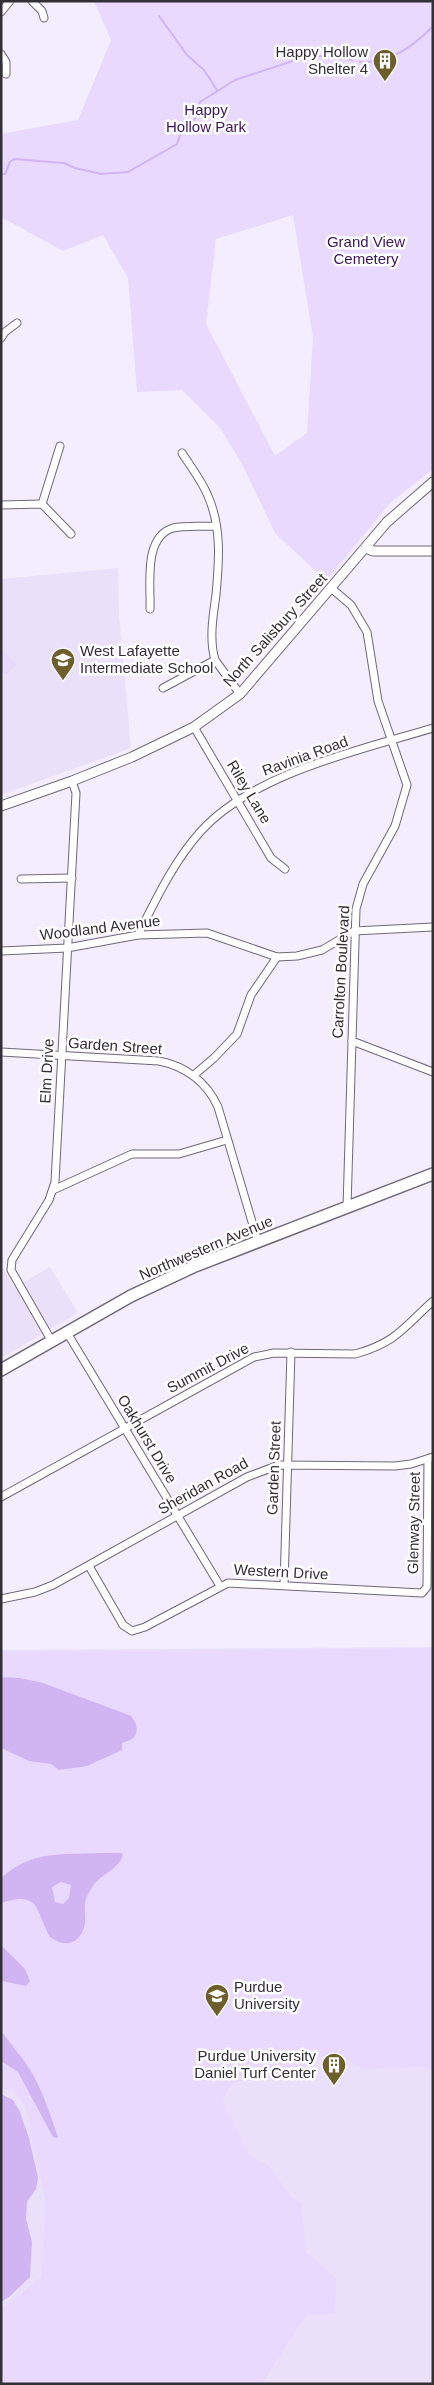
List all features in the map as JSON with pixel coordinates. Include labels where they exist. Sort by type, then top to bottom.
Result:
[{"type":"main road","name":"Northwestern Avenue","points":[[1,1370],[66,1331],[139,1292],[195,1266],[433,1174]]},
{"type":"street","points":[[1,12],[10,1]]},
{"type":"street","points":[[32,1],[42,11],[44,18]]},
{"type":"street","points":[[1,54],[6,62],[6,74]]},
{"type":"street","points":[[1,338],[5,332],[17,323]]},
{"type":"street","points":[[42,504],[60,446]]},
{"type":"street","points":[[182,453],[208,495],[216,526],[219,562],[212,634],[215,660],[240,694]]},
{"type":"street","name":"North Salisbury Street","points":[[1,806],[132,757],[194,727],[240,694],[397,510],[433,482]]},
{"type":"street","points":[[1,505],[42,504],[71,534]]},
{"type":"street","points":[[150,609],[152,552],[158,538],[173,528],[216,526]]},
{"type":"street","points":[[366,548],[372,550],[433,551]]},
{"type":"street","name":"Carrolton Boulevard","points":[[331,588],[350,605],[367,632],[378,701],[407,785],[395,826],[363,884],[356,909],[347,1207]]},
{"type":"street","points":[[163,688],[215,660]]},
{"type":"street","name":"Riley Lane","points":[[194,727],[239,800],[271,858],[285,869]]},
{"type":"street","name":"Ravinia Road","points":[[138,935],[161,887],[178,860],[202,830],[239,800],[270,782],[294,772],[433,728]]},
{"type":"street","name":"Elm Drive","points":[[51,1340],[11,1270],[12,1260],[53,1190],[76,793],[72,781]]},
{"type":"street","points":[[21,879],[72,878]]},
{"type":"street","name":"Woodland Avenue","points":[[1,951],[67,948],[138,935],[206,933],[276,957],[296,956],[322,950],[354,931],[433,927]]},
{"type":"street","points":[[194,1075],[237,1034],[251,995],[276,957]]},
{"type":"street","points":[[352,1041],[433,1072]]},
{"type":"street","name":"Garden Street","points":[[1,1052],[159,1061],[178,1066],[194,1075],[215,1100],[258,1242]]},
{"type":"street","points":[[53,1190],[132,1154],[179,1154],[227,1140]]},
{"type":"street","name":"Summit Drive","points":[[1,1497],[254,1357],[291,1352],[355,1354],[366,1351],[379,1346],[403,1330],[433,1301]]},
{"type":"street","name":"Oakhurst Drive","points":[[66,1331],[220,1586]]},
{"type":"street","name":"Garden Street","points":[[284,1585],[291,1352]]},
{"type":"street","name":"Sheridan Road","points":[[1,1599],[44,1589],[89,1566],[260,1470],[288,1464],[379,1467],[411,1464],[430,1458]]},
{"type":"street","name":"Glenway Street","points":[[427,1587],[430,1458]]},
{"type":"street","name":"Western Drive","points":[[89,1566],[123,1625],[132,1630],[145,1627],[220,1586],[236,1583],[418,1594],[427,1587]]},
{"type":"shaded area","name":"West Lafayette Intermediate School","points":[[118,568],[119,614],[131,748],[1,795],[1,579]]},
{"type":"shaded area","points":[[50,1267],[78,1313],[1,1358],[1,1269],[4,1269],[14,1288]]},
{"type":"shaded area","name":"Purdue University","points":[[433,1647],[433,2384],[1,2384],[1,1650]]},
{"type":"shaded area","points":[[1,1677],[40,1682],[129,1715],[136,1724],[136,1735],[122,1743],[122,1750],[87,1766],[59,1770],[51,1764],[29,1761],[1,1748]]},
{"type":"shaded area","points":[[121,1853],[123,1855],[121,1860],[96,1882],[88,1895],[83,1931],[72,1942],[62,1943],[50,1937],[35,1905],[30,1901],[23,1899],[1,1903],[1,1878],[13,1869],[36,1858],[60,1854]],"holes":[[[61,1882],[71,1885],[69,1898],[63,1904],[55,1902],[52,1887]]]},
{"type":"shaded area","points":[[1,1945],[25,1969],[30,1981],[26,1986],[2,1981]]},
{"type":"shaded area","points":[[1,2032],[32,2072],[58,2137],[53,2137],[18,2072],[1,2061]]},
{"type":"shaded area","points":[[1,2094],[13,2100],[20,2112],[29,2138],[38,2178],[36,2189],[27,2202],[26,2219],[32,2242],[30,2277],[1,2302]]},
{"type":"green space","name":"Happy Hollow Park","points":[[94,1],[433,1],[433,469],[390,503],[326,581],[275,533],[244,468],[221,429],[182,390],[137,392],[128,278],[103,235],[63,251],[1,217],[1,134],[78,120],[111,40]],"holes":[[[293,215],[313,338],[307,433],[275,456],[206,324],[216,239]]]},
{"type":"green space","points":[[1,649],[17,664],[6,675],[1,671]]},
{"type":"green space","name":"Purdue University","points":[[433,1648],[433,2070],[422,2067],[363,2069],[341,2056],[322,2056],[299,2072],[284,2073],[279,2077],[262,2076],[256,2081],[240,2081],[229,2086],[223,2102],[250,2156],[269,2166],[291,2197],[301,2203],[306,2252],[336,2278],[335,2314],[306,2315],[262,2383],[1,2384],[1,2309],[41,2277],[46,2204],[25,2106],[13,2089],[1,2089],[1,1652]]},
{"type":"waterway","points":[[159,16],[187,55],[204,70],[217,90]]},
{"type":"waterway","points":[[360,62],[371,62],[391,57],[409,47],[433,26]]},
{"type":"waterway","points":[[1,174],[5,174],[10,162],[14,159],[64,163],[75,168],[101,174],[128,172],[177,144],[182,130],[194,120],[200,102],[235,80],[302,58],[321,56],[353,60]]},
{"type":"place","name":"Happy Hollow Shelter 4","points":[[385,82]]},
{"type":"place","name":"West Lafayette Intermediate School","points":[[63,681]]},
{"type":"place","name":"Purdue University","points":[[217,2017]]},
{"type":"place","name":"Purdue University Daniel Turf Center","points":[[334,2086]]},
{"type":"park label","name":"Grand View Cemetery","points":[[366,250]]}]
